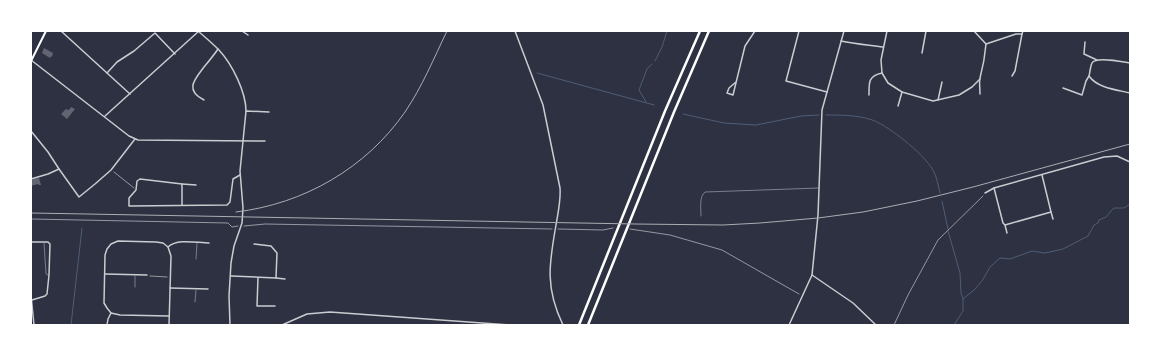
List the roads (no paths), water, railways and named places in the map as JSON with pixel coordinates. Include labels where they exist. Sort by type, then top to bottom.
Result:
[{"type":"highway","points":[[579,325],[615,230],[700,31]]},
{"type":"highway","points":[[588,325],[674,112],[709,31]]},
{"type":"main road","points":[[31,60],[46,31]]},
{"type":"street","points":[[61,31],[130,94]]},
{"type":"street","points":[[105,116],[199,31],[218,49],[232,69],[241,87],[246,104],[246,111],[240,175],[243,208],[242,223],[232,256],[229,296],[230,325]]},
{"type":"street","points":[[242,31],[248,35]]},
{"type":"street","points":[[515,31],[547,118],[560,192],[549,277],[555,306],[564,325]]},
{"type":"street","points":[[736,82],[729,88],[727,93],[733,94],[736,82],[745,46],[755,31]]},
{"type":"street","points":[[799,31],[786,81],[827,92]]},
{"type":"street","points":[[789,325],[812,275],[818,220],[822,112],[844,31]]},
{"type":"street","points":[[887,31],[881,60],[882,73],[888,83],[902,92],[924,100],[933,101],[958,95],[972,87],[980,79]]},
{"type":"street","points":[[922,53],[926,31]]},
{"type":"street","points":[[974,31],[986,44]]},
{"type":"street","points":[[107,73],[117,62],[134,51],[155,32],[175,54]]},
{"type":"street","points":[[986,44],[1023,32],[1015,71],[1012,76]]},
{"type":"street","points":[[841,41],[858,45],[864,44],[884,47]]},
{"type":"street","points":[[1085,42],[1084,54],[1097,60],[1130,63]]},
{"type":"street","points":[[980,94],[980,79],[986,44]]},
{"type":"street","points":[[204,100],[194,93],[194,80],[218,49]]},
{"type":"street","points":[[31,60],[135,139],[150,141],[265,141]]},
{"type":"street","points":[[1063,88],[1082,95],[1092,63],[1097,60]]},
{"type":"street","points":[[869,95],[870,80],[873,76],[882,73]]},
{"type":"street","points":[[1089,76],[1091,80],[1098,83],[1130,93]]},
{"type":"street","points":[[938,100],[942,82]]},
{"type":"street","points":[[898,106],[902,92]]},
{"type":"street","points":[[246,111],[269,112]]},
{"type":"street","points":[[31,131],[48,152],[79,197],[111,170],[135,139]]},
{"type":"street","points":[[985,193],[994,188],[1111,156],[1121,157],[1130,162]]},
{"type":"street","points":[[31,179],[59,169]]},
{"type":"street","points":[[196,185],[140,179],[137,181],[136,190],[130,198],[129,206],[227,205],[230,202],[233,178],[240,175]]},
{"type":"street","points":[[1042,175],[1053,219]]},
{"type":"street","points":[[182,184],[182,205]]},
{"type":"street","points":[[994,188],[1007,233]]},
{"type":"street","points":[[1005,225],[1051,212]]},
{"type":"street","points":[[31,242],[48,242],[50,244],[49,276],[46,295],[32,300]]},
{"type":"street","points":[[169,316],[120,315],[111,313],[107,308],[104,303],[106,252],[109,246],[114,242],[160,242],[168,247],[171,256],[169,325]]},
{"type":"street","points":[[168,247],[171,244],[178,242],[209,243]]},
{"type":"street","points":[[254,244],[270,246],[276,253],[276,278]]},
{"type":"street","points":[[105,274],[147,276]]},
{"type":"street","points":[[812,275],[853,303],[876,325]]},
{"type":"street","points":[[231,276],[285,279]]},
{"type":"street","points":[[258,278],[257,306],[275,306]]},
{"type":"street","points":[[170,288],[208,289]]},
{"type":"street","points":[[31,295],[34,325]]},
{"type":"street","points":[[282,325],[307,314],[330,312],[510,325]]},
{"type":"street","points":[[107,325],[111,313]]},
{"type":"lane","points":[[701,216],[701,200],[703,194],[706,192],[819,188]]},
{"type":"lane","points":[[44,242],[46,274],[49,276]]},
{"type":"lane","points":[[196,259],[197,243]]},
{"type":"lane","points":[[135,275],[135,287]]},
{"type":"lane","points":[[195,302],[196,289]]},
{"type":"waterway","points":[[655,61],[662,47],[667,31]]},
{"type":"waterway","points":[[646,102],[639,90],[647,69],[652,64]]},
{"type":"waterway","points":[[537,73],[654,105]]},
{"type":"waterway","points":[[683,114],[724,123],[756,125],[801,116],[819,115]]},
{"type":"waterway","points":[[826,115],[864,118],[885,126],[904,140],[928,163],[936,175],[940,193]]},
{"type":"waterway","points":[[942,201],[948,229]]},
{"type":"waterway","points":[[954,325],[963,311],[963,299],[974,290],[982,281],[990,267],[1000,258],[1010,259],[1032,251],[1045,253],[1063,249],[1088,236],[1094,225],[1098,223],[1099,220],[1106,217],[1114,208],[1124,208],[1130,204]]},
{"type":"waterway","points":[[71,325],[82,228]]},
{"type":"waterway","points":[[948,231],[960,273],[961,293],[963,299]]},
{"type":"railway","points":[[236,212],[261,208],[286,201],[309,192],[331,180],[372,150],[405,112],[417,93],[447,31]]},
{"type":"railway","points":[[31,213],[635,224],[723,225],[760,223],[863,212],[917,201],[1130,144]]}]
